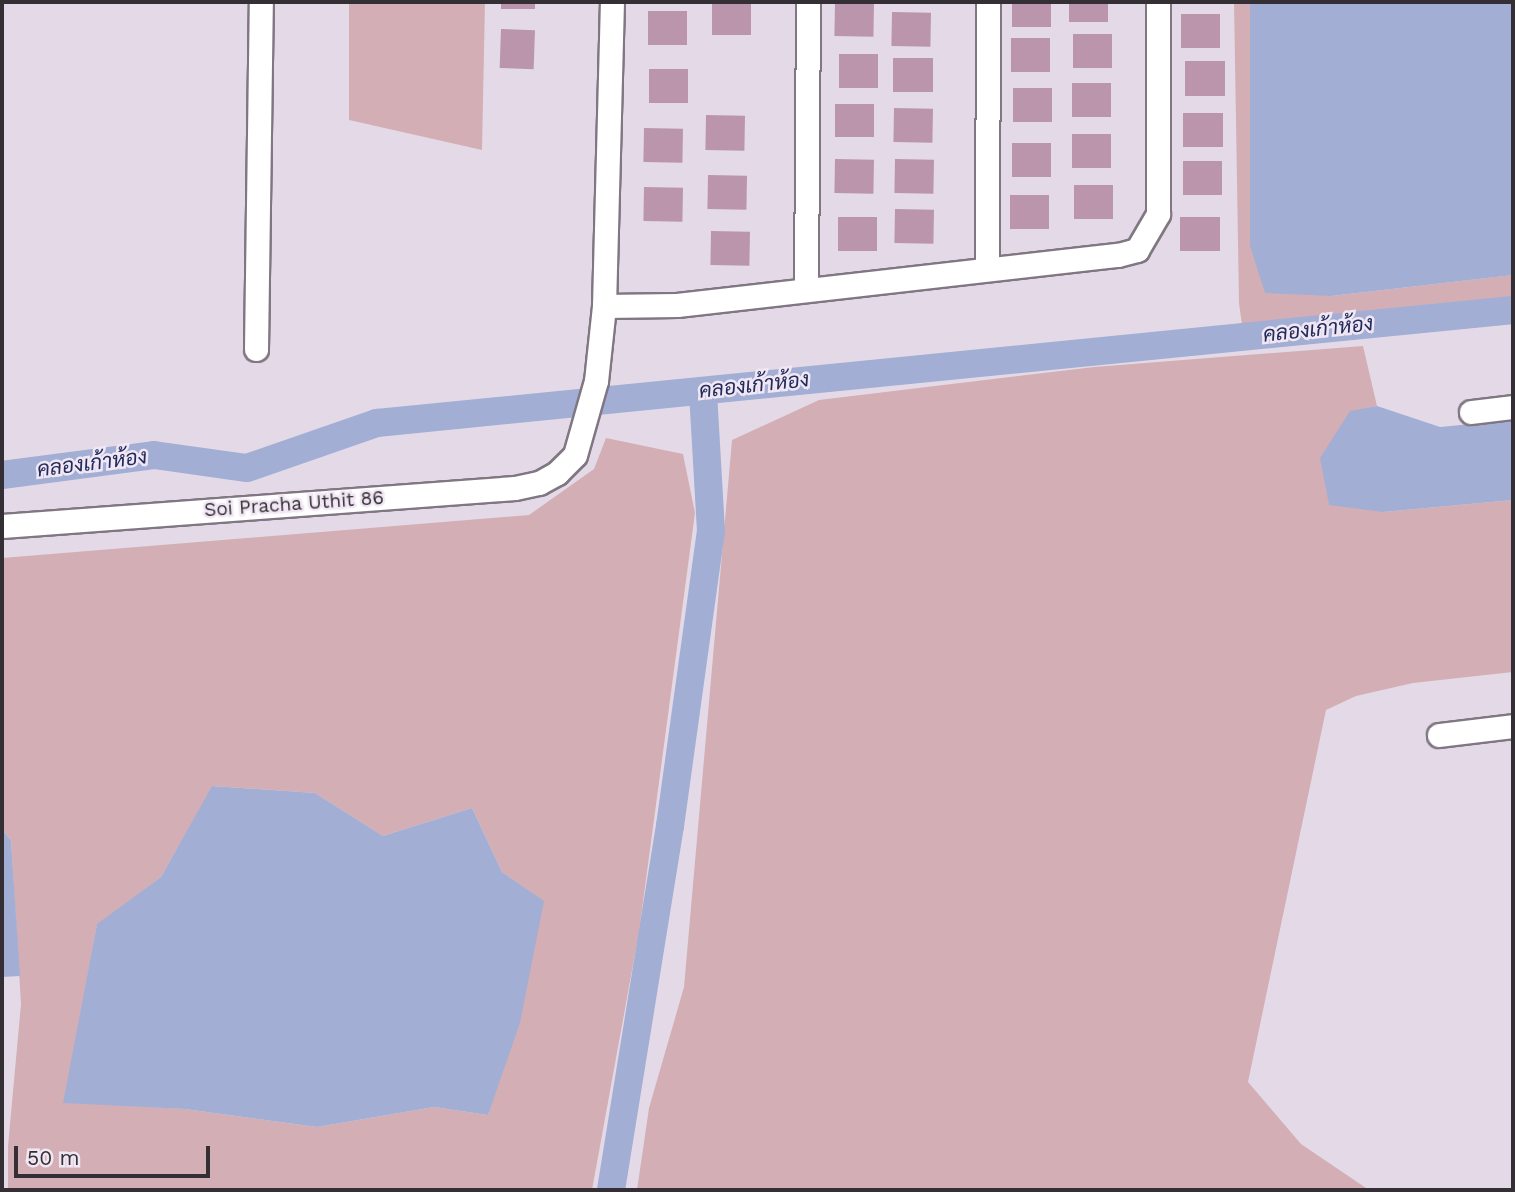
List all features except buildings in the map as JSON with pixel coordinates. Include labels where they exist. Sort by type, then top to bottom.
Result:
[{"type":"street","points":[[256,349],[261,2]]},
{"type":"street","points":[[612,2],[604,306],[677,304],[1118,255],[1137,250],[1158,214],[1158,2]]},
{"type":"street","points":[[806,288],[808,2]]},
{"type":"street","points":[[987,269],[988,2]]},
{"type":"street","name":"Soi Pracha Uthit 86","points":[[2,526],[515,488],[548,478],[575,455],[596,381],[604,306]]},
{"type":"street","points":[[1471,411],[1513,407]]},
{"type":"street","points":[[1439,735],[1513,726]]},
{"type":"shaded area","points":[[349,2],[485,2],[482,150],[349,120]]},
{"type":"shaded area","points":[[1234,2],[1250,2],[1250,245],[1331,296],[1513,275],[1513,298],[1242,325],[1239,303]]},
{"type":"shaded area","points":[[1363,346],[1377,406],[1350,412],[1383,512],[1513,500],[1513,672],[1413,683],[1356,696],[1326,710],[1248,1082],[1301,1144],[1369,1190],[637,1190],[649,1108],[684,987],[732,440],[819,400],[1094,367]]},
{"type":"shaded area","points":[[606,438],[683,454],[695,513],[639,932],[592,1190],[8,1190],[8,1146],[21,1004],[11,841],[2,829],[2,558],[529,515],[594,469]],"holes":[[[213,786],[315,793],[383,836],[472,808],[502,872],[543,901],[488,1115],[434,1107],[317,1127],[185,1109],[64,1102],[97,925],[161,877]]]},
{"type":"water","points":[[1250,2],[1513,2],[1513,275],[1331,296],[1265,293],[1250,246]]},
{"type":"water","points":[[1377,406],[1440,427],[1513,420],[1513,500],[1383,512],[1329,505],[1320,458],[1350,411]]},
{"type":"water","points":[[212,786],[315,793],[383,836],[472,808],[502,872],[544,901],[520,1023],[488,1115],[434,1107],[317,1127],[185,1109],[63,1103],[97,924],[161,877]]},
{"type":"water","points":[[2,829],[11,841],[20,976],[2,977]]},
{"type":"waterway","name":"คลองเก้าห้อง","points":[[2,475],[154,455],[247,468],[377,423],[1513,310]]},
{"type":"waterway","points":[[611,1190],[670,826],[711,531],[703,391]]}]
